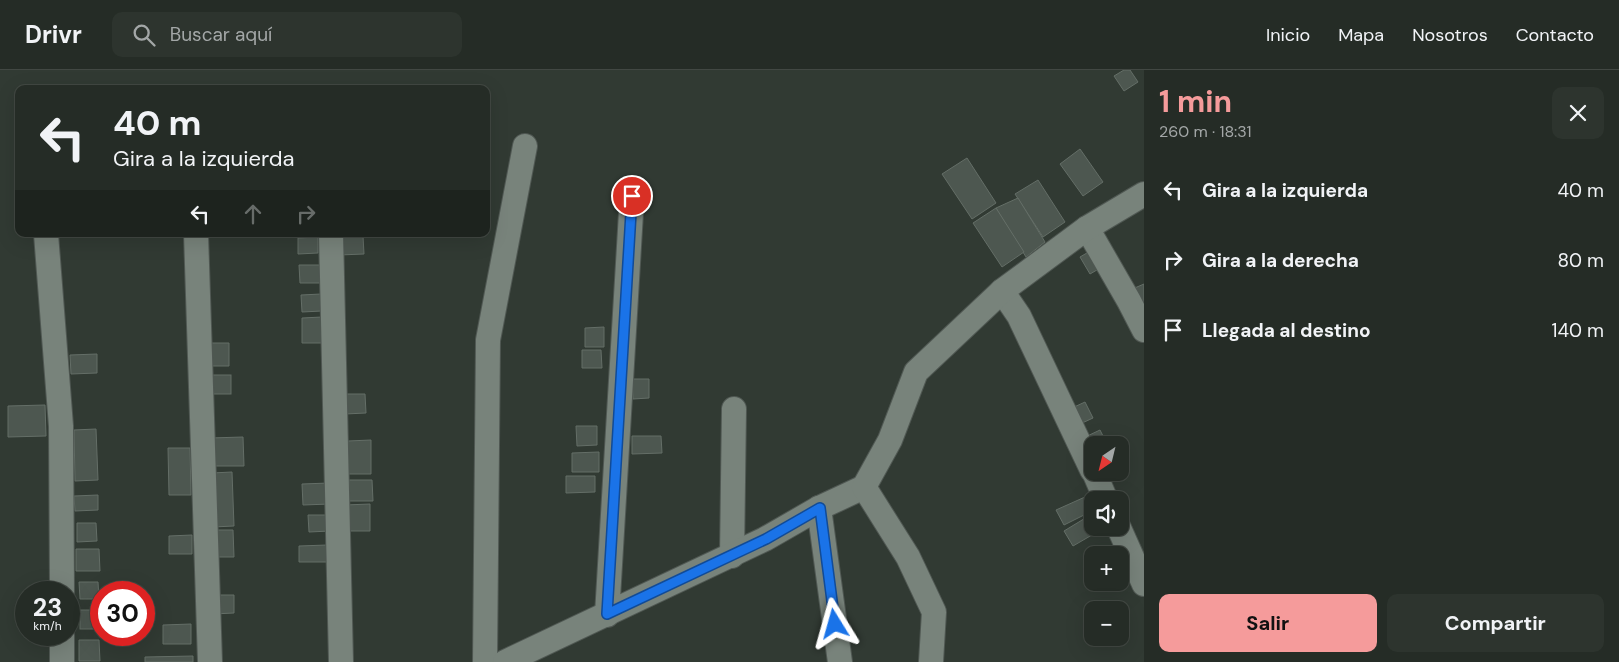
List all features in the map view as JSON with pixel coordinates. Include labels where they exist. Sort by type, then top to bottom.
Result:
[{"type":"street","points":[[485,662],[488,340],[525,146]]},
{"type":"street","points":[[505,662],[732,556],[820,508],[864,487],[890,440],[916,372],[1002,291],[1087,228],[1144,194]]},
{"type":"street","points":[[607,614],[632,196]]},
{"type":"street","points":[[1087,228],[1130,300],[1144,330]]},
{"type":"street","points":[[46,237],[61,426],[62,581]]},
{"type":"street","points":[[196,237],[210,662]]},
{"type":"street","points":[[331,237],[341,662]]},
{"type":"street","points":[[1002,291],[1019,316],[1084,452]]},
{"type":"street","points":[[732,556],[734,410]]},
{"type":"street","points":[[864,487],[908,557],[934,612],[931,662]]},
{"type":"street","points":[[820,508],[840,662]]},
{"type":"street","points":[[1123,536],[1144,584]]},
{"type":"street","points":[[62,646],[62,662]]},
{"type":"building","points":[[1124,70],[1130,70],[1138,82],[1124,91],[1114,76]]},
{"type":"building","points":[[1080,149],[1103,182],[1083,196],[1060,164]]},
{"type":"building","points":[[967,158],[996,203],[972,219],[942,174]]},
{"type":"building","points":[[1038,180],[1065,222],[1043,237],[1015,194]]},
{"type":"building","points":[[1018,198],[1045,242],[1026,257],[996,208]]},
{"type":"building","points":[[996,208],[1024,252],[1002,267],[973,223]]},
{"type":"building","points":[[318,237],[318,253],[298,254],[298,238]]},
{"type":"building","points":[[339,237],[363,237],[364,254],[339,255]]},
{"type":"building","points":[[1092,250],[1102,267],[1090,274],[1080,257]]},
{"type":"building","points":[[299,265],[320,265],[321,283],[300,283]]},
{"type":"building","points":[[1144,284],[1144,304],[1130,290]]},
{"type":"building","points":[[321,294],[322,311],[302,312],[301,295]]},
{"type":"building","points":[[322,317],[323,343],[302,343],[302,318]]},
{"type":"building","points":[[604,327],[604,347],[585,347],[585,328]]},
{"type":"building","points":[[208,343],[229,343],[229,366],[209,366]]},
{"type":"building","points":[[582,350],[601,350],[602,368],[582,368]]},
{"type":"building","points":[[97,354],[97,373],[71,374],[70,355]]},
{"type":"building","points":[[210,375],[231,375],[231,394],[210,394]]},
{"type":"building","points":[[632,379],[649,379],[649,398],[633,399]]},
{"type":"building","points":[[344,394],[365,394],[366,413],[345,414]]},
{"type":"building","points":[[1085,402],[1093,418],[1080,424],[1072,408]]},
{"type":"building","points":[[45,405],[46,436],[8,437],[8,406]]},
{"type":"building","points":[[576,426],[597,426],[597,445],[577,446]]},
{"type":"building","points":[[96,429],[98,480],[75,481],[74,430]]},
{"type":"building","points":[[1100,430],[1103,436],[1087,436]]},
{"type":"building","points":[[632,436],[661,436],[662,453],[632,454]]},
{"type":"building","points":[[243,437],[244,466],[211,466],[210,438]]},
{"type":"building","points":[[371,440],[371,474],[348,474],[348,441]]},
{"type":"building","points":[[168,448],[190,448],[191,495],[169,495]]},
{"type":"building","points":[[599,452],[599,472],[572,472],[572,453]]},
{"type":"building","points":[[232,472],[234,526],[213,527],[212,473]]},
{"type":"building","points":[[566,476],[595,476],[595,492],[566,493]]},
{"type":"building","points":[[349,480],[372,480],[373,501],[349,501]]},
{"type":"building","points":[[329,483],[330,504],[303,505],[302,484]]},
{"type":"building","points":[[98,495],[98,510],[75,511],[74,496]]},
{"type":"building","points":[[1084,497],[1084,515],[1064,525],[1056,510]]},
{"type":"building","points":[[370,504],[370,531],[346,531],[345,505]]},
{"type":"building","points":[[308,515],[329,515],[330,531],[309,532]]},
{"type":"building","points":[[1084,519],[1084,536],[1090,536],[1073,546],[1064,531]]},
{"type":"building","points":[[77,523],[96,523],[97,541],[77,542]]},
{"type":"building","points":[[213,530],[233,530],[234,557],[214,557]]},
{"type":"building","points":[[192,535],[192,554],[169,554],[169,536]]},
{"type":"building","points":[[327,545],[328,562],[299,562],[299,546]]},
{"type":"building","points":[[76,549],[99,549],[100,571],[76,571]]},
{"type":"building","points":[[80,582],[90,582],[90,599],[80,599]]},
{"type":"building","points":[[212,595],[234,595],[234,613],[213,614]]},
{"type":"building","points":[[80,610],[90,610],[90,629],[80,629]]},
{"type":"building","points":[[191,624],[191,644],[163,644],[163,625]]},
{"type":"building","points":[[80,640],[90,640],[90,646],[99,646],[100,661],[79,661]]},
{"type":"building","points":[[193,656],[193,662],[145,662],[145,657]]},
{"type":"route","points":[[632,196],[607,614],[766,539],[820,508],[835,624]]}]
